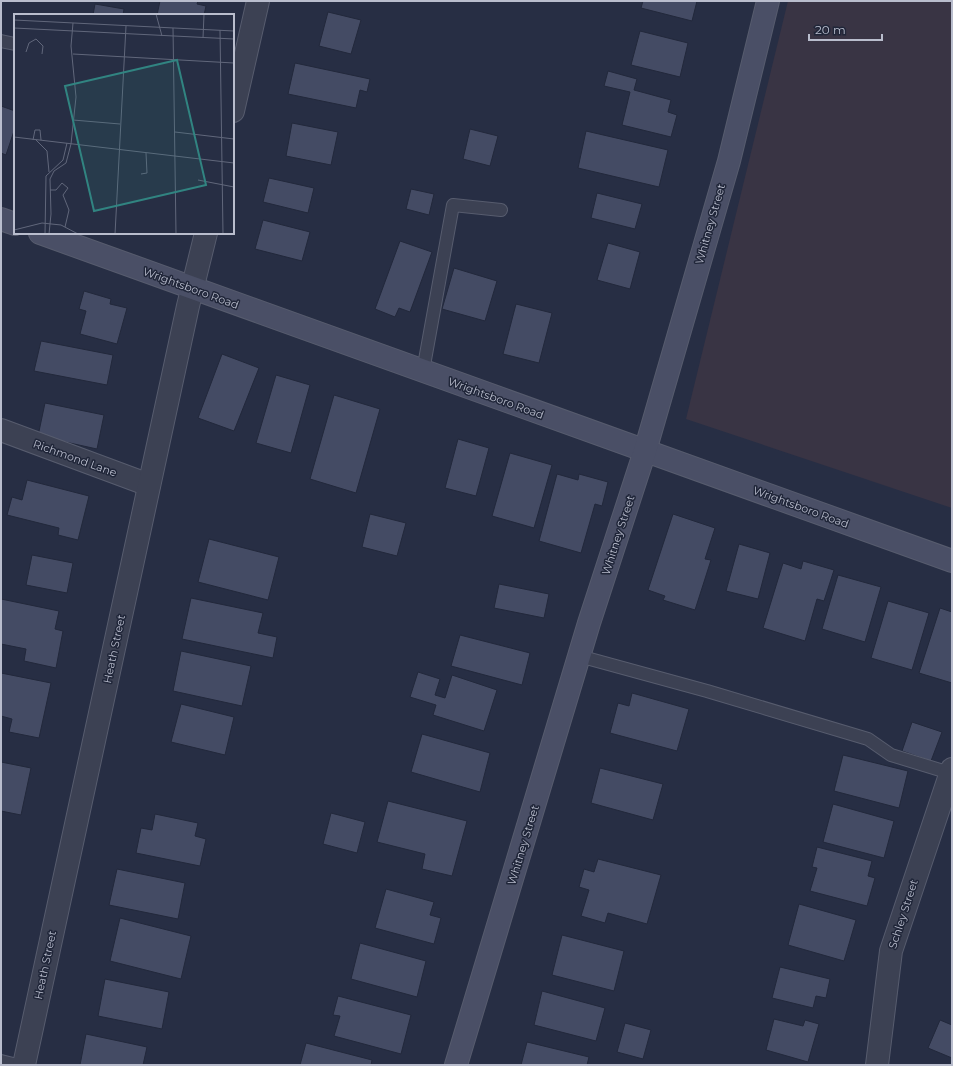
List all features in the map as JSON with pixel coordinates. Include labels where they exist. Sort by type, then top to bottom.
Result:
[{"type":"street","points":[[234,107],[258,1]]},
{"type":"street","name":"Whitney Street","points":[[456,1065],[579,656],[645,451],[729,161],[768,1]]},
{"type":"street","points":[[1,219],[14,224]]},
{"type":"street","name":"Wrightsboro Road","points":[[43,234],[952,561]]},
{"type":"street","name":"Heath Street","points":[[24,1065],[188,306],[206,234]]},
{"type":"street","name":"Richmond Lane","points":[[1,430],[149,485]]},
{"type":"street","name":"Schley Street","points":[[877,1065],[890,951],[951,771]]},
{"type":"lane","points":[[1,40],[14,44]]},
{"type":"lane","points":[[423,371],[453,205],[501,210]]},
{"type":"lane","points":[[579,656],[707,691],[868,739],[891,755],[951,771]]},
{"type":"lane","points":[[1,1061],[17,1065]]},
{"type":"shaded area","points":[[788,1],[952,1],[952,508],[686,419]]},
{"type":"building","points":[[160,1],[198,1],[197,4],[206,6],[204,14],[157,14]]},
{"type":"building","points":[[643,1],[697,1],[692,21],[641,8]]},
{"type":"building","points":[[95,4],[124,9],[123,14],[93,14]]},
{"type":"building","points":[[328,12],[361,20],[351,54],[319,46]]},
{"type":"building","points":[[640,31],[688,43],[680,77],[631,65]]},
{"type":"building","points":[[295,63],[370,79],[367,92],[360,90],[356,108],[288,94]]},
{"type":"building","points":[[608,71],[637,79],[634,90],[671,100],[668,112],[677,115],[671,137],[622,125],[630,92],[604,86]]},
{"type":"building","points":[[1,106],[14,111],[14,131],[6,155],[1,153]]},
{"type":"building","points":[[292,123],[338,132],[331,165],[286,156]]},
{"type":"building","points":[[470,129],[498,136],[490,166],[463,159]]},
{"type":"building","points":[[586,131],[668,150],[659,187],[578,168]]},
{"type":"building","points":[[269,178],[314,188],[308,213],[263,202]]},
{"type":"building","points":[[411,189],[434,194],[429,215],[406,209]]},
{"type":"building","points":[[597,193],[642,204],[635,229],[591,218]]},
{"type":"building","points":[[263,220],[310,232],[302,261],[255,249]]},
{"type":"building","points":[[400,241],[432,252],[410,312],[399,308],[395,317],[375,309]]},
{"type":"building","points":[[608,243],[640,252],[630,289],[597,280]]},
{"type":"building","points":[[454,268],[497,281],[485,321],[442,309]]},
{"type":"building","points":[[84,291],[111,299],[110,304],[127,308],[117,344],[80,334],[86,311],[79,309]]},
{"type":"building","points":[[516,304],[552,313],[539,363],[503,354]]},
{"type":"building","points":[[41,341],[113,355],[107,385],[34,371]]},
{"type":"building","points":[[222,354],[259,368],[234,431],[198,418]]},
{"type":"building","points":[[276,375],[310,385],[291,453],[256,443]]},
{"type":"building","points":[[334,395],[380,409],[356,493],[310,479]]},
{"type":"building","points":[[45,403],[104,415],[97,449],[38,436]]},
{"type":"building","points":[[458,439],[489,448],[476,496],[445,488]]},
{"type":"building","points":[[510,453],[552,465],[534,528],[492,516]]},
{"type":"building","points":[[557,474],[578,480],[579,474],[608,482],[602,506],[595,504],[581,553],[539,541]]},
{"type":"building","points":[[27,480],[89,496],[78,540],[58,535],[59,528],[7,515],[12,497],[22,500]]},
{"type":"building","points":[[370,514],[406,523],[397,556],[362,547]]},
{"type":"building","points":[[673,514],[715,528],[705,559],[711,560],[695,610],[663,600],[665,596],[648,590]]},
{"type":"building","points":[[209,539],[279,557],[268,600],[198,582]]},
{"type":"building","points":[[739,544],[770,553],[758,599],[726,591]]},
{"type":"building","points":[[32,555],[73,563],[67,593],[26,585]]},
{"type":"building","points":[[803,561],[834,570],[824,601],[817,599],[805,641],[763,628],[783,563],[801,569]]},
{"type":"building","points":[[838,575],[881,587],[865,642],[822,629]]},
{"type":"building","points":[[499,584],[549,594],[544,618],[494,608]]},
{"type":"building","points":[[191,598],[263,613],[258,633],[277,637],[273,658],[182,639]]},
{"type":"building","points":[[1,599],[59,611],[55,629],[63,631],[56,668],[24,661],[26,649],[1,644]]},
{"type":"building","points":[[888,601],[929,613],[912,670],[871,658]]},
{"type":"building","points":[[940,608],[952,612],[952,683],[919,673]]},
{"type":"building","points":[[460,635],[530,653],[522,685],[451,666]]},
{"type":"building","points":[[181,651],[251,666],[242,706],[173,691]]},
{"type":"building","points":[[418,672],[440,679],[435,695],[445,698],[452,675],[497,690],[484,731],[433,715],[436,705],[410,697]]},
{"type":"building","points":[[1,673],[51,683],[39,738],[9,732],[12,719],[1,716]]},
{"type":"building","points":[[632,693],[689,709],[677,751],[610,733],[618,703],[629,706]]},
{"type":"building","points":[[181,704],[234,717],[225,755],[171,742]]},
{"type":"building","points":[[912,722],[942,732],[931,761],[902,751]]},
{"type":"building","points":[[422,734],[490,753],[480,792],[411,772]]},
{"type":"building","points":[[843,755],[908,771],[899,808],[834,791]]},
{"type":"building","points":[[1,762],[31,768],[21,815],[1,811]]},
{"type":"building","points":[[600,768],[663,784],[653,820],[591,803]]},
{"type":"building","points":[[388,801],[467,821],[452,876],[422,869],[425,854],[377,842]]},
{"type":"building","points":[[833,804],[894,821],[884,858],[823,842]]},
{"type":"building","points":[[331,813],[365,822],[357,853],[323,844]]},
{"type":"building","points":[[155,814],[198,823],[195,836],[206,839],[200,866],[136,853],[141,828],[152,830]]},
{"type":"building","points":[[817,847],[872,861],[868,876],[875,878],[867,906],[810,891],[817,868],[812,867]]},
{"type":"building","points":[[598,859],[661,875],[647,924],[608,913],[605,923],[581,916],[589,890],[579,887],[584,869],[594,872]]},
{"type":"building","points":[[117,869],[185,883],[178,919],[109,905]]},
{"type":"building","points":[[386,889],[434,902],[430,915],[441,918],[434,944],[375,928]]},
{"type":"building","points":[[799,904],[856,920],[844,961],[788,945]]},
{"type":"building","points":[[120,918],[191,936],[181,979],[110,961]]},
{"type":"building","points":[[562,935],[624,951],[614,991],[552,975]]},
{"type":"building","points":[[360,943],[426,961],[417,997],[351,979]]},
{"type":"building","points":[[780,967],[830,979],[826,998],[816,996],[813,1008],[772,998]]},
{"type":"building","points":[[105,979],[169,992],[162,1029],[98,1016]]},
{"type":"building","points":[[542,991],[605,1008],[596,1041],[534,1025]]},
{"type":"building","points":[[338,996],[411,1015],[401,1054],[334,1036],[340,1016],[333,1015]]},
{"type":"building","points":[[774,1019],[803,1026],[805,1020],[819,1024],[808,1062],[766,1050]]},
{"type":"building","points":[[940,1020],[952,1025],[952,1058],[928,1048]]},
{"type":"building","points":[[625,1023],[651,1030],[643,1059],[617,1052]]},
{"type":"building","points":[[86,1034],[147,1047],[143,1065],[80,1065]]},
{"type":"building","points":[[527,1042],[589,1057],[587,1065],[521,1065]]},
{"type":"building","points":[[306,1043],[372,1060],[371,1065],[300,1065]]}]
